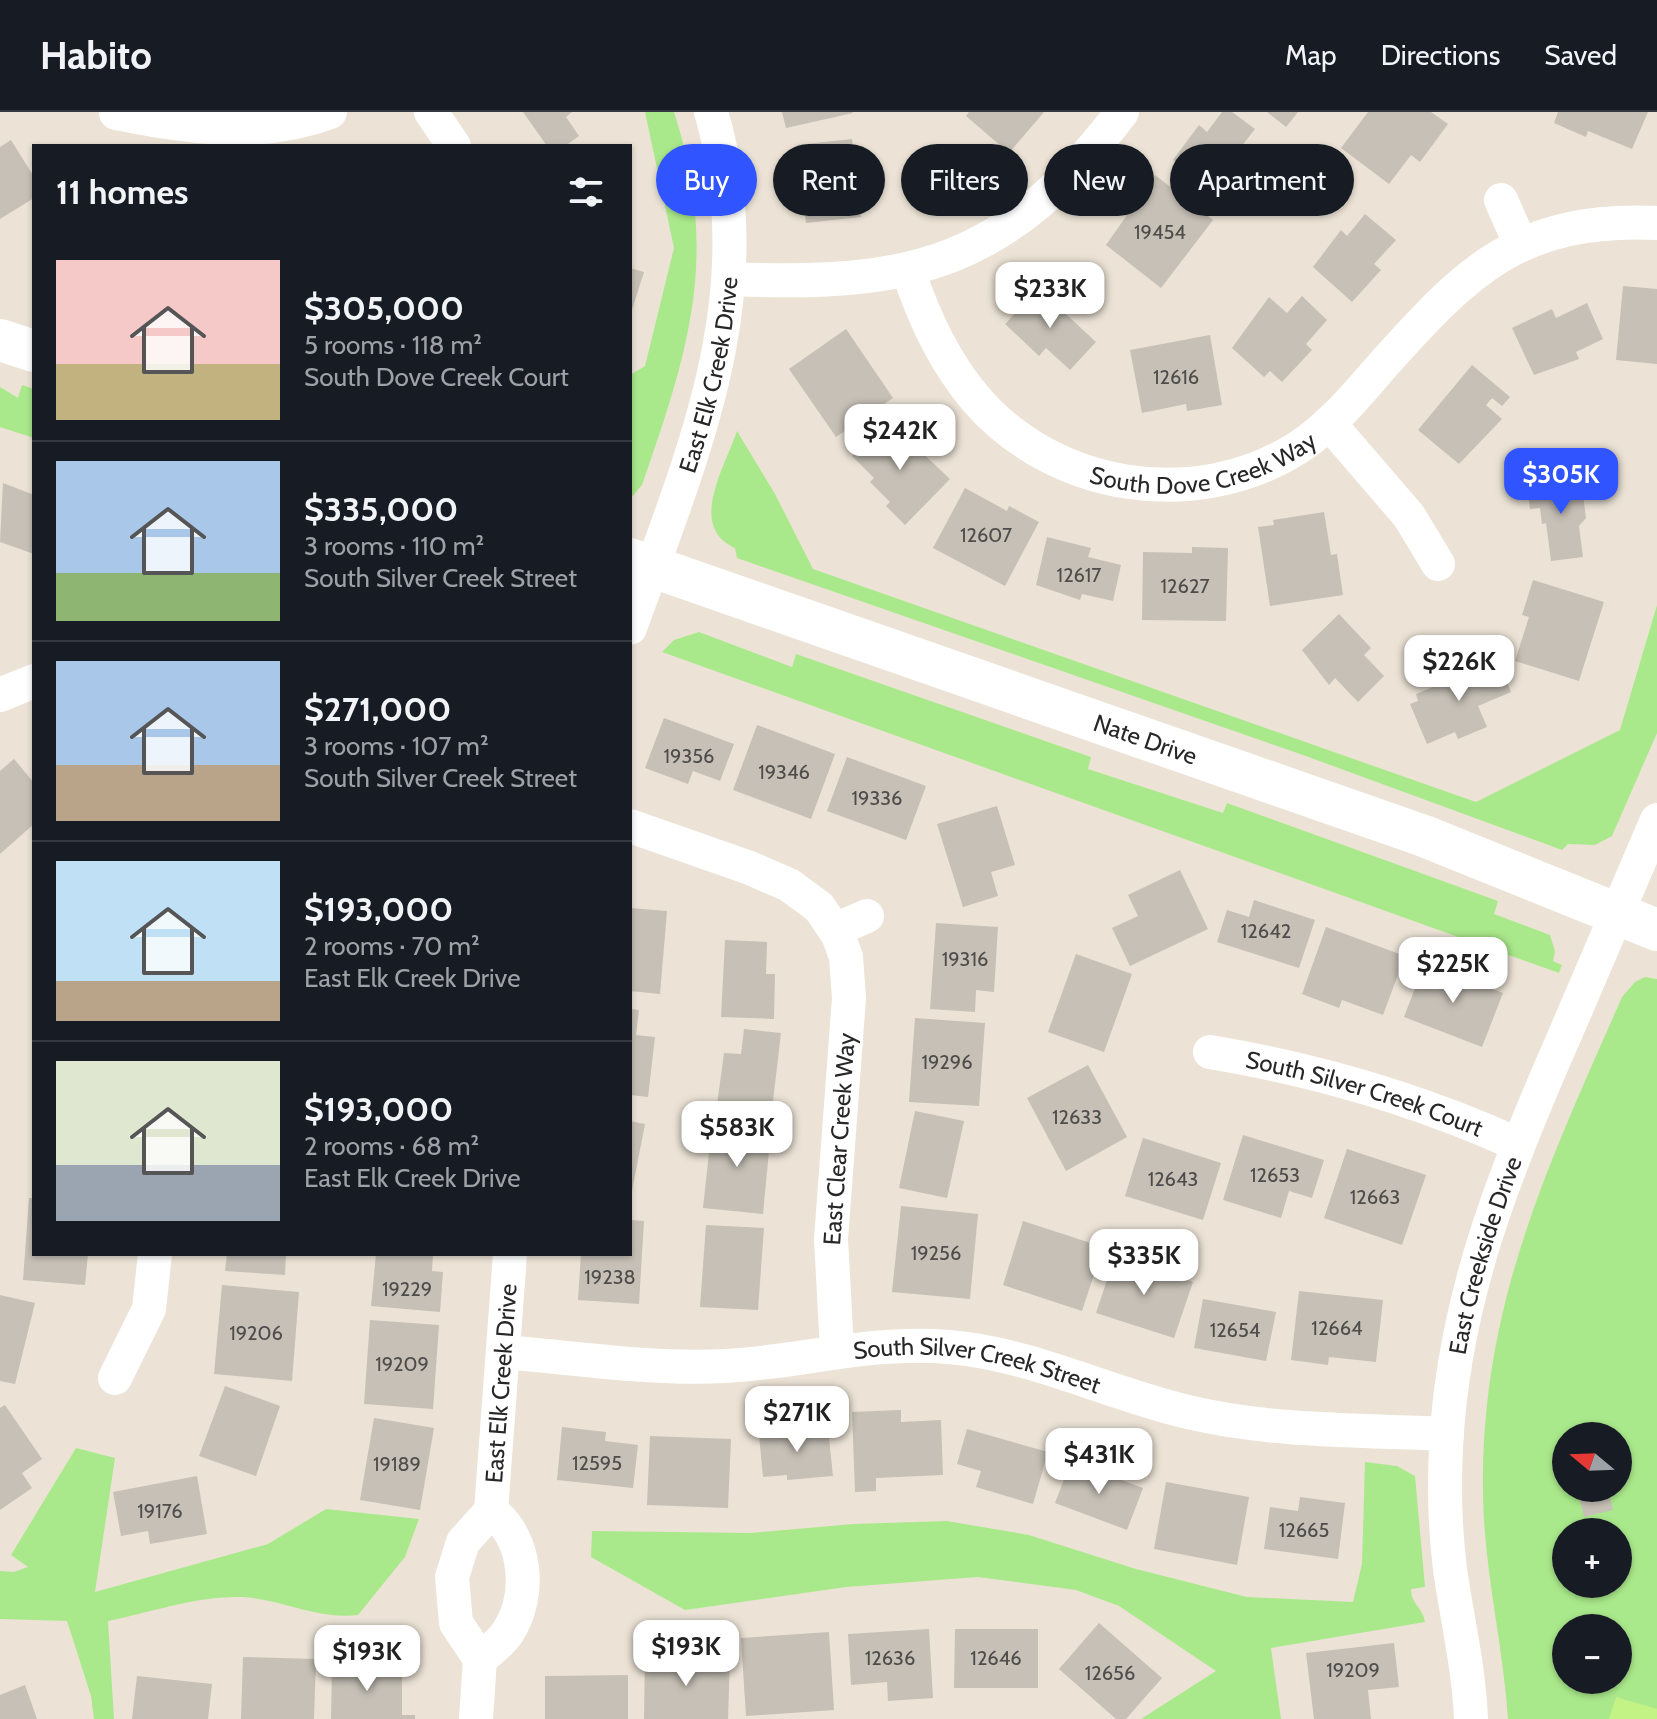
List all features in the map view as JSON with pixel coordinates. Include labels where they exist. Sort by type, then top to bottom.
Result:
[{"type":"street","points":[[116,113],[196,127],[241,130],[330,112]]},
{"type":"street","points":[[431,112],[453,144]]},
{"type":"street","name":"East Elk Creek Drive","points":[[632,616],[641,563],[712,386],[725,326],[730,279],[729,198],[711,112]]},
{"type":"street","points":[[730,279],[835,281],[908,270],[969,247],[1019,219],[1070,176],[1122,112]]},
{"type":"street","points":[[1501,200],[1521,245]]},
{"type":"street","name":"South Dove Creek Way","points":[[908,270],[935,337],[975,398],[1027,445],[1072,468],[1136,484],[1178,485],[1218,479],[1287,454],[1329,423],[1455,287],[1477,269],[1521,245],[1568,228],[1657,223]]},
{"type":"street","points":[[0,340],[32,350]]},
{"type":"street","points":[[1329,423],[1409,516],[1438,564]]},
{"type":"street","name":"Nate Drive","points":[[641,563],[1409,830],[1657,930]]},
{"type":"street","points":[[0,695],[32,682]]},
{"type":"street","name":"East Creekside Drive","points":[[1471,1719],[1468,1678],[1449,1558],[1447,1434],[1464,1304],[1485,1230],[1517,1144],[1657,820]]},
{"type":"street","name":"East Clear Creek Way","points":[[632,827],[774,878],[819,907],[835,930],[846,957],[849,983],[831,1239],[837,1350]]},
{"type":"street","points":[[835,930],[867,916]]},
{"type":"street","name":"South Silver Creek Court","points":[[1210,1052],[1271,1062],[1385,1091],[1517,1144]]},
{"type":"street","points":[[115,1378],[149,1309],[155,1256]]},
{"type":"street","name":"East Elk Creek Drive","points":[[491,1511],[506,1525],[515,1540],[522,1565],[522,1583],[508,1632],[480,1659],[456,1623],[452,1577],[463,1542],[491,1511],[510,1256]]},
{"type":"street","name":"South Silver Creek Street","points":[[503,1352],[702,1367],[768,1362],[837,1350],[916,1345],[978,1350],[1018,1358],[1139,1399],[1203,1416],[1284,1426],[1447,1434]]},
{"type":"street","points":[[476,1719],[480,1659]]},
{"type":"green space","points":[[645,112],[674,112],[683,144],[656,144],[656,164]]},
{"type":"green space","points":[[667,216],[695,216],[693,302],[685,345],[642,485],[632,497],[632,374],[645,366],[674,248]]},
{"type":"green space","points":[[22,385],[32,388],[32,437],[0,427],[0,387],[18,398]]},
{"type":"green space","points":[[737,431],[775,494],[813,569],[1476,802],[1620,730],[1657,605],[1657,733],[1612,836],[1595,845],[1568,844],[1562,850],[1303,755],[737,558],[735,548],[721,538],[713,526],[711,511],[718,478]]},
{"type":"green space","points":[[699,632],[792,667],[796,654],[1091,757],[1088,769],[1223,813],[1227,803],[1498,901],[1494,914],[1550,935],[1555,951],[1553,961],[1562,965],[1559,973],[662,652],[674,640]]},
{"type":"green space","points":[[1645,977],[1657,979],[1657,1719],[1508,1719],[1484,1523],[1485,1426],[1493,1361],[1506,1298],[1524,1238],[1569,1119],[1622,997],[1635,982]]},
{"type":"green space","points":[[76,1448],[115,1458],[95,1592],[268,1544],[326,1509],[419,1519],[405,1557],[358,1615],[329,1615],[257,1599],[225,1597],[108,1621],[114,1719],[94,1719],[91,1696],[67,1621],[0,1619],[0,1571],[14,1572],[28,1567],[11,1555]]},
{"type":"green space","points":[[1365,1462],[1397,1466],[1415,1476],[1425,1587],[1411,1589],[1425,1622],[1271,1648],[1281,1719],[1141,1719],[1216,1671],[1119,1606],[1076,1590],[978,1577],[846,1587],[685,1610],[591,1557],[592,1531],[751,1533],[853,1524],[947,1521],[1029,1535],[1136,1569],[1247,1597],[1353,1602],[1362,1564]]},
{"type":"green space","points":[[1616,1697],[1657,1709],[1657,1719],[1609,1719]]},
{"type":"building","points":[[523,112],[572,112],[566,117],[579,136],[568,144],[546,144]]},
{"type":"building","points":[[782,112],[852,112],[853,113],[786,128]]},
{"type":"building","points":[[969,112],[1044,112],[1017,144],[999,144],[966,116]]},
{"type":"building","points":[[1222,112],[1232,112],[1255,129],[1243,144],[1185,144],[1199,125],[1207,132]]},
{"type":"building","points":[[1267,112],[1298,112],[1286,127]]},
{"type":"building","points":[[1368,112],[1431,112],[1448,124],[1420,162],[1411,155],[1389,184],[1354,158],[1354,144],[1344,144]]},
{"type":"building","points":[[1558,112],[1648,112],[1632,149],[1588,131],[1586,137],[1554,123]]},
{"type":"building","points":[[852,139],[853,144],[806,144]]},
{"type":"building","points":[[11,140],[32,174],[32,199],[0,219],[0,147]]},
{"type":"building","points":[[1154,176],[1170,187],[1170,216],[1208,216],[1213,220],[1161,288],[1106,245],[1126,216],[1154,216]]},
{"type":"building","points":[[1365,214],[1396,240],[1374,264],[1381,270],[1352,302],[1313,267],[1341,230],[1347,236]]},
{"type":"building","points":[[805,216],[861,216],[861,217],[806,223]]},
{"type":"building","points":[[632,269],[644,272],[632,310]]},
{"type":"building","points":[[1623,286],[1657,289],[1657,364],[1616,360]]},
{"type":"building","points":[[1039,289],[1096,342],[1070,370],[1046,348],[1039,356],[1005,324]]},
{"type":"building","points":[[1302,296],[1327,320],[1306,344],[1312,350],[1282,382],[1270,371],[1264,377],[1232,348],[1269,297],[1287,313]]},
{"type":"building","points":[[1587,303],[1603,339],[1576,352],[1579,359],[1534,375],[1512,328],[1552,309],[1556,318]]},
{"type":"building","points":[[846,329],[893,398],[836,437],[789,369]]},
{"type":"building","points":[[1210,335],[1222,405],[1187,411],[1186,404],[1142,413],[1130,350]]},
{"type":"building","points":[[1472,365],[1510,397],[1502,406],[1492,398],[1486,405],[1502,419],[1459,464],[1418,430]]},
{"type":"building","points":[[882,424],[889,430],[893,425],[950,479],[905,525],[886,506],[890,502],[870,482],[874,478],[852,456]]},
{"type":"building","points":[[1581,480],[1586,518],[1579,526],[1583,557],[1551,561],[1546,523],[1542,524],[1540,508],[1530,509],[1527,487]]},
{"type":"building","points":[[3,483],[32,494],[32,553],[0,542]]},
{"type":"building","points":[[965,488],[1007,511],[1009,506],[1039,522],[1005,586],[933,548]]},
{"type":"building","points":[[1324,512],[1331,555],[1337,554],[1343,595],[1270,606],[1258,527],[1274,525],[1273,520]]},
{"type":"building","points":[[1047,537],[1091,548],[1088,557],[1121,565],[1113,601],[1082,594],[1080,600],[1036,585]]},
{"type":"building","points":[[1192,547],[1228,548],[1226,621],[1142,620],[1143,552],[1192,553]]},
{"type":"building","points":[[1533,580],[1604,602],[1579,681],[1515,661],[1529,617],[1522,615]]},
{"type":"building","points":[[1339,614],[1371,648],[1364,655],[1384,676],[1358,702],[1335,678],[1329,685],[1302,650]]},
{"type":"building","points":[[1498,660],[1511,692],[1478,706],[1487,727],[1458,739],[1455,732],[1427,744],[1410,704],[1418,701],[1416,694]]},
{"type":"building","points":[[664,718],[734,744],[720,781],[693,771],[688,784],[645,768]]},
{"type":"building","points":[[757,725],[835,754],[811,819],[733,790]]},
{"type":"building","points":[[847,757],[926,786],[906,840],[827,811]]},
{"type":"building","points":[[14,759],[32,781],[32,826],[0,854],[0,771]]},
{"type":"building","points":[[997,806],[1015,865],[991,872],[998,896],[963,907],[937,824]]},
{"type":"building","points":[[1180,870],[1208,929],[1130,966],[1112,928],[1138,916],[1128,895]]},
{"type":"building","points":[[1254,900],[1315,920],[1299,968],[1217,942],[1227,910],[1249,917]]},
{"type":"building","points":[[632,908],[667,911],[660,994],[632,991]]},
{"type":"building","points":[[936,923],[998,927],[994,992],[976,990],[975,1012],[930,1009]]},
{"type":"building","points":[[1326,927],[1405,956],[1383,1015],[1342,1000],[1339,1008],[1302,994]]},
{"type":"building","points":[[725,940],[767,942],[766,974],[775,974],[774,1019],[721,1017]]},
{"type":"building","points":[[1076,954],[1132,974],[1104,1052],[1048,1032]]},
{"type":"building","points":[[1425,962],[1503,993],[1482,1047],[1404,1017]]},
{"type":"building","points":[[632,1009],[639,1010],[636,1035],[655,1037],[648,1097],[632,1095]]},
{"type":"building","points":[[915,1018],[985,1023],[979,1106],[909,1102]]},
{"type":"building","points":[[744,1029],[781,1033],[771,1118],[716,1112],[724,1053],[741,1054]]},
{"type":"building","points":[[1088,1065],[1127,1137],[1066,1171],[1027,1098]]},
{"type":"building","points":[[915,1111],[964,1121],[947,1198],[899,1188]]},
{"type":"building","points":[[632,1121],[645,1124],[632,1191]]},
{"type":"building","points":[[712,1125],[771,1130],[763,1214],[703,1208]]},
{"type":"building","points":[[1243,1135],[1324,1160],[1312,1198],[1289,1191],[1281,1218],[1223,1200]]},
{"type":"building","points":[[1143,1138],[1221,1163],[1203,1220],[1125,1196]]},
{"type":"building","points":[[1347,1149],[1426,1175],[1402,1245],[1324,1218]]},
{"type":"building","points":[[29,1198],[32,1198],[32,1256],[88,1256],[85,1285],[23,1280]]},
{"type":"building","points":[[901,1206],[978,1214],[970,1299],[892,1292]]},
{"type":"building","points":[[632,1220],[644,1221],[639,1304],[578,1300],[581,1256],[632,1256]]},
{"type":"building","points":[[1023,1221],[1103,1247],[1082,1311],[1003,1285]]},
{"type":"building","points":[[706,1225],[764,1228],[758,1310],[700,1307]]},
{"type":"building","points":[[227,1256],[286,1256],[285,1275],[225,1271]]},
{"type":"building","points":[[376,1256],[433,1256],[432,1271],[443,1272],[440,1312],[371,1306]]},
{"type":"building","points":[[1115,1256],[1193,1282],[1174,1338],[1096,1313]]},
{"type":"building","points":[[222,1285],[299,1292],[292,1381],[214,1374]]},
{"type":"building","points":[[1299,1291],[1383,1300],[1376,1362],[1329,1357],[1328,1365],[1291,1360]]},
{"type":"building","points":[[0,1295],[35,1303],[15,1384],[0,1381]]},
{"type":"building","points":[[1203,1299],[1276,1312],[1266,1361],[1194,1348]]},
{"type":"building","points":[[370,1320],[439,1325],[433,1409],[364,1404]]},
{"type":"building","points":[[225,1386],[280,1406],[256,1476],[199,1456]]},
{"type":"building","points":[[5,1405],[42,1459],[22,1473],[32,1488],[0,1510],[0,1408]]},
{"type":"building","points":[[901,1410],[901,1422],[941,1420],[943,1475],[876,1478],[876,1491],[855,1492],[852,1412]]},
{"type":"building","points":[[374,1418],[434,1428],[420,1510],[360,1500]]},
{"type":"building","points":[[562,1427],[606,1432],[605,1441],[638,1445],[633,1488],[557,1480]]},
{"type":"building","points":[[828,1428],[833,1476],[787,1480],[787,1475],[763,1477],[759,1435]]},
{"type":"building","points":[[967,1429],[1048,1452],[1033,1504],[976,1487],[981,1471],[957,1464]]},
{"type":"building","points":[[650,1436],[731,1439],[728,1508],[647,1505]]},
{"type":"building","points":[[1071,1461],[1143,1488],[1127,1530],[1055,1503]]},
{"type":"building","points":[[197,1476],[207,1534],[150,1544],[148,1531],[121,1536],[113,1492]]},
{"type":"building","points":[[1166,1482],[1249,1497],[1237,1565],[1154,1549]]},
{"type":"building","points":[[1300,1497],[1345,1503],[1338,1559],[1264,1549],[1270,1507],[1298,1511]]},
{"type":"building","points":[[1580,1502],[1611,1502],[1613,1510],[1584,1517]]},
{"type":"building","points":[[1099,1623],[1162,1678],[1126,1719],[1116,1719],[1059,1669]]},
{"type":"building","points":[[929,1629],[933,1698],[888,1701],[887,1682],[851,1685],[848,1634]]},
{"type":"building","points":[[955,1629],[1038,1629],[1038,1688],[954,1688]]},
{"type":"building","points":[[829,1632],[834,1710],[746,1716],[741,1638]]},
{"type":"building","points":[[1394,1643],[1399,1687],[1368,1690],[1371,1719],[1314,1719],[1306,1653]]},
{"type":"building","points":[[645,1655],[730,1658],[728,1719],[644,1719]]},
{"type":"building","points":[[243,1657],[316,1659],[314,1719],[241,1719]]},
{"type":"building","points":[[332,1666],[402,1666],[402,1715],[415,1715],[415,1719],[331,1719]]},
{"type":"building","points":[[628,1675],[628,1719],[545,1719],[545,1676]]},
{"type":"building","points":[[137,1676],[212,1684],[208,1719],[132,1719]]},
{"type":"building","points":[[25,1685],[37,1719],[0,1719],[0,1695]]}]
